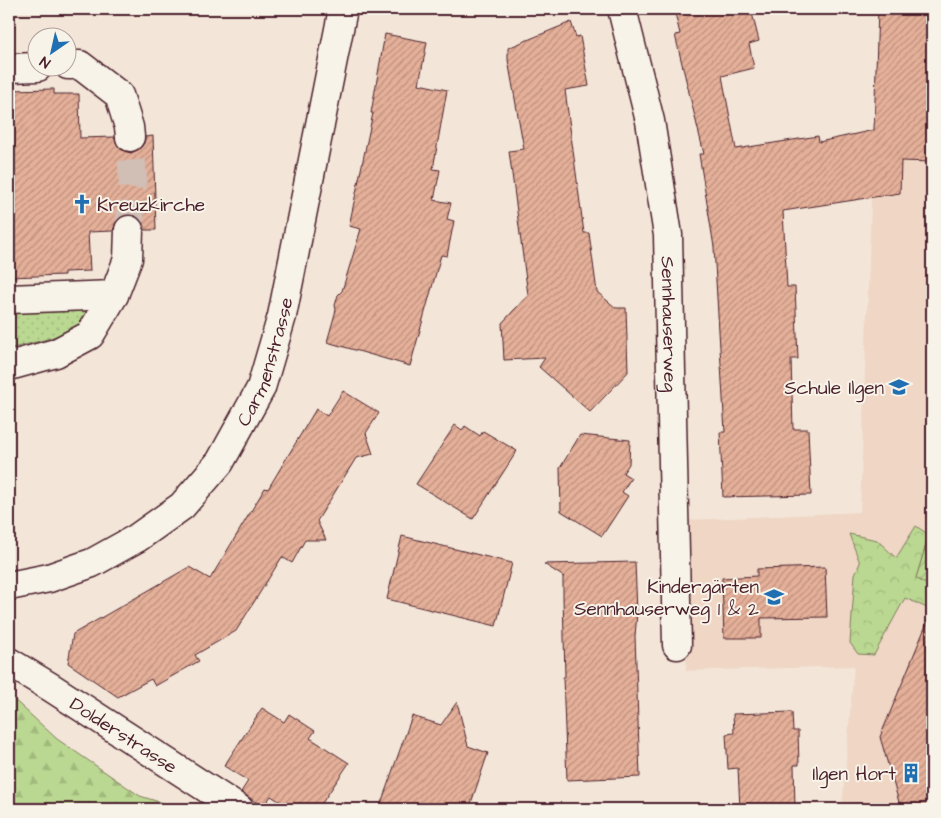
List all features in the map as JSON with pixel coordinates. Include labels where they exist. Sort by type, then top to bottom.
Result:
[{"type":"street","name":"Carmenstrasse","points":[[9,586],[48,578],[92,563],[137,538],[182,506],[220,462],[261,388],[282,316],[343,9]]},
{"type":"street","name":"Sennhauserweg","points":[[622,9],[650,121],[668,236],[677,645]]},
{"type":"street","points":[[78,65],[119,95],[129,127],[130,137]]},
{"type":"street","points":[[9,68],[28,67]]},
{"type":"street","points":[[9,366],[56,353],[90,335],[114,295],[128,259],[129,230]]},
{"type":"street","points":[[9,299],[114,295]]},
{"type":"street","name":"Dolderstrasse","points":[[9,662],[239,809]]},
{"type":"shaded area","name":"Schule Ilgen","points":[[878,9],[932,9],[932,809],[842,809],[854,666],[686,671],[689,520],[860,512]]},
{"type":"green space","points":[[80,308],[85,309],[84,321],[71,331],[9,349],[9,313],[74,311]]},
{"type":"green space","points":[[916,526],[929,535],[916,578],[932,588],[932,615],[926,613],[927,608],[905,598],[874,655],[858,654],[850,643],[855,574],[860,563],[849,534],[877,540],[896,558]]},
{"type":"green space","points":[[932,533],[932,588],[916,578],[929,535]]},
{"type":"green space","points":[[9,695],[57,739],[140,796],[182,809],[9,809]]},
{"type":"building","points":[[674,9],[751,9],[759,41],[749,44],[754,68],[722,76],[736,149],[818,136],[819,142],[874,130],[878,9],[932,9],[932,162],[901,161],[900,193],[783,211],[787,287],[795,287],[798,359],[791,359],[793,429],[808,429],[811,495],[723,497],[720,432],[725,432],[714,247],[699,154],[704,154],[675,35],[680,34]]},
{"type":"building","points":[[571,22],[576,37],[580,36],[589,86],[565,90],[584,233],[589,233],[597,292],[616,308],[626,308],[628,372],[590,412],[539,367],[545,358],[504,360],[502,323],[528,295],[509,151],[524,149],[508,60],[508,48]]},
{"type":"building","points":[[385,34],[427,42],[419,84],[447,90],[433,169],[440,170],[434,200],[451,203],[447,219],[454,221],[447,256],[441,255],[410,366],[327,342],[338,295],[342,291],[361,229],[349,226],[373,113],[371,113]]},
{"type":"building","name":"Kreuzkirche","points":[[54,89],[54,94],[79,94],[80,138],[114,137],[118,146],[124,151],[131,153],[144,144],[145,137],[153,136],[156,230],[145,230],[143,222],[130,214],[122,216],[116,222],[113,231],[88,232],[90,271],[64,272],[64,275],[9,277],[9,90]]},
{"type":"building","points":[[343,391],[379,413],[366,433],[373,454],[356,458],[317,521],[326,540],[305,540],[292,563],[282,557],[236,631],[195,655],[199,661],[155,686],[151,679],[118,697],[68,663],[73,634],[189,567],[210,579],[265,488],[268,489],[316,409],[327,416]]},
{"type":"building","points":[[455,425],[462,430],[465,426],[480,436],[483,431],[517,451],[473,519],[416,484]]},
{"type":"building","points":[[580,435],[630,440],[629,464],[623,473],[631,478],[622,492],[628,496],[602,536],[561,511],[560,468]]},
{"type":"building","points":[[402,536],[512,563],[496,626],[387,599]]},
{"type":"building","points":[[635,562],[637,613],[635,636],[640,777],[567,780],[563,677],[565,677],[563,576],[544,564]]},
{"type":"building","name":"Kindergärten Sennhauserweg 1 & 2","points":[[825,567],[827,617],[761,618],[761,638],[724,638],[722,578],[757,576],[757,569]]},
{"type":"building","name":"Ilgen Hort","points":[[931,613],[932,809],[901,809],[880,737]]},
{"type":"building","points":[[457,702],[468,746],[488,753],[469,809],[379,809],[412,716],[441,725]]},
{"type":"building","points":[[262,708],[284,722],[289,714],[315,731],[310,738],[349,763],[318,809],[292,809],[271,796],[263,807],[241,792],[248,781],[224,766]]},
{"type":"building","points":[[792,712],[793,731],[798,731],[799,765],[794,765],[795,809],[740,809],[738,768],[728,769],[726,734],[734,733],[733,714]]},
{"type":"tunnel","points":[[129,230],[133,179],[130,137]]},
{"type":"place","name":"Kreuzkirche","points":[[82,204]]},
{"type":"place","name":"Schule Ilgen","points":[[899,387]]},
{"type":"place","name":"Kindergärten Sennhauserweg 1 & 2","points":[[774,597]]},
{"type":"place","name":"Ilgen Hort","points":[[911,773]]}]
